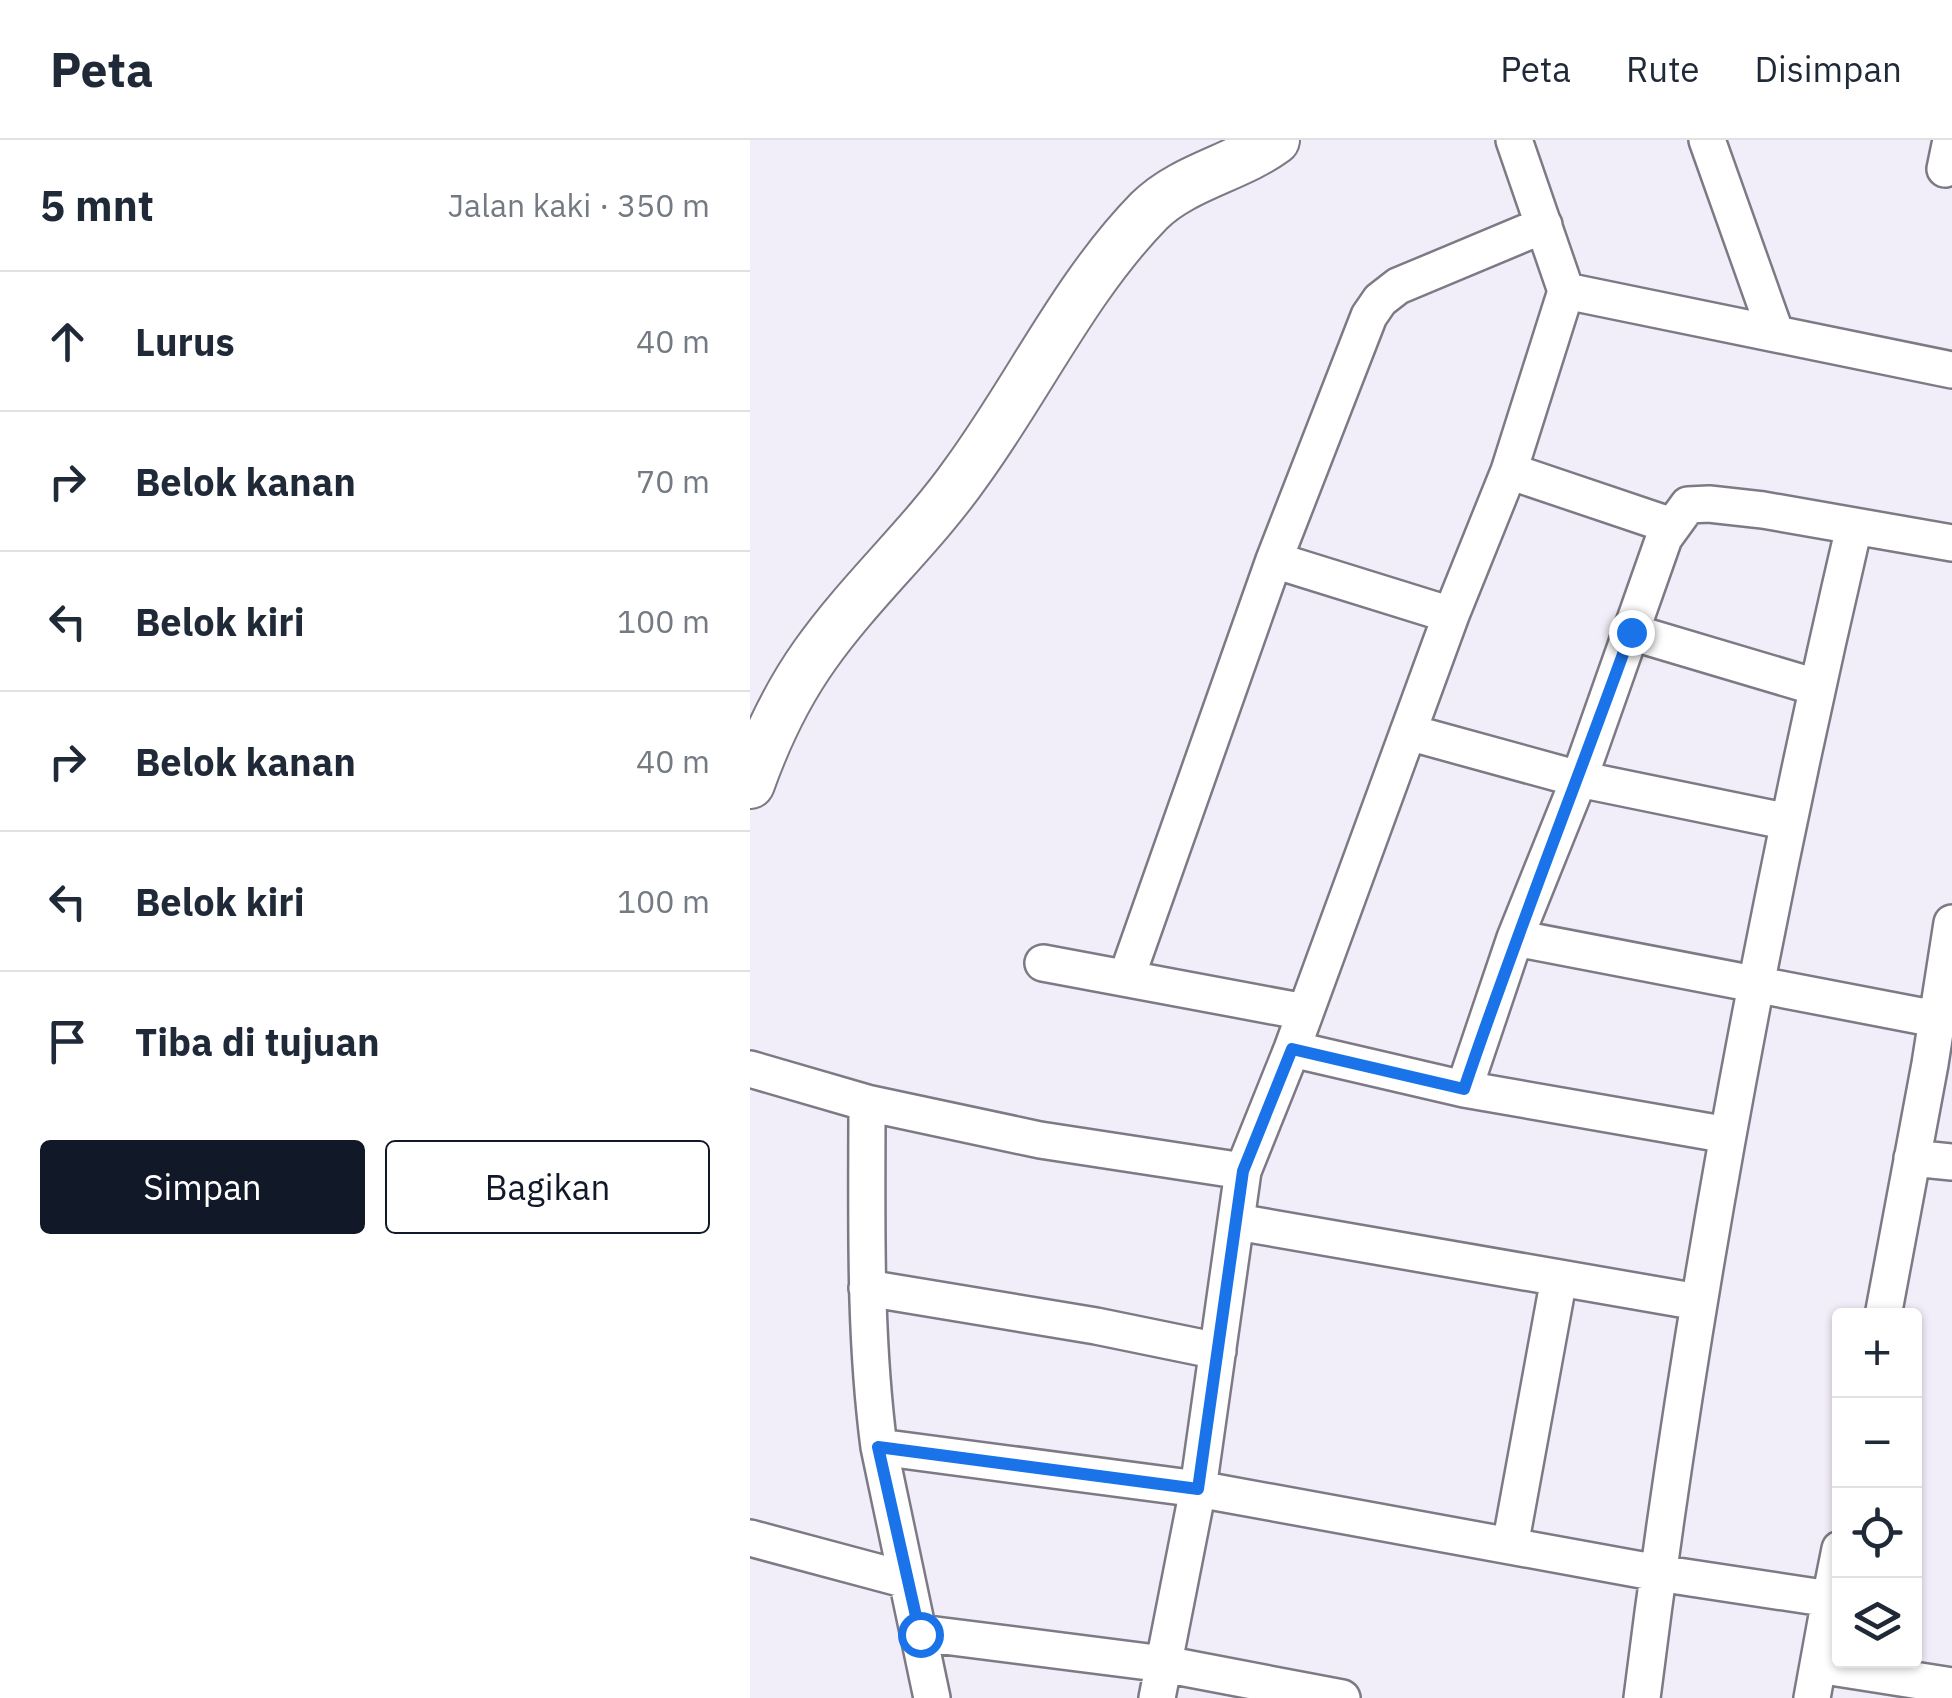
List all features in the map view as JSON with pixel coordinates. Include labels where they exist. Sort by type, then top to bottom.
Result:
[{"type":"main road","points":[[750,784],[777,719],[814,656],[958,485],[1094,274],[1152,208],[1183,188],[1256,154],[1275,140]]},
{"type":"street","points":[[1160,1681],[1198,1489],[1243,1171],[1508,471],[1566,291],[1514,140]]},
{"type":"street","points":[[1707,140],[1776,334]]},
{"type":"street","points":[[1127,976],[1274,560],[1369,316],[1380,300],[1398,286],[1544,225]]},
{"type":"street","points":[[1566,291],[1952,370]]},
{"type":"street","points":[[1508,471],[1672,526]]},
{"type":"street","points":[[1464,1089],[1664,538],[1688,505],[1763,510],[1952,543]]},
{"type":"street","points":[[1642,1698],[1698,1302],[1728,1134],[1816,688],[1854,527]]},
{"type":"street","points":[[1274,560],[1451,615]]},
{"type":"street","points":[[1631,632],[1816,688]]},
{"type":"street","points":[[1408,732],[1578,779],[1789,822]]},
{"type":"street","points":[[1884,1308],[1936,1019],[1948,979],[1952,922]]},
{"type":"street","points":[[1516,938],[1936,1019]]},
{"type":"street","points":[[1043,963],[1306,1012]]},
{"type":"street","points":[[1292,1049],[1464,1089],[1728,1134]]},
{"type":"street","points":[[750,1069],[867,1103],[1040,1140],[1243,1171]]},
{"type":"street","points":[[867,1103],[867,1330],[878,1447],[932,1698]]},
{"type":"street","points":[[1912,1158],[1952,1162]]},
{"type":"street","points":[[1237,1222],[1698,1302]]},
{"type":"street","points":[[1510,1546],[1559,1278]]},
{"type":"street","points":[[867,1288],[1096,1326],[1218,1351]]},
{"type":"street","points":[[878,1447],[1198,1489],[1658,1573],[1830,1600]]},
{"type":"street","points":[[750,1538],[908,1580]]},
{"type":"street","points":[[1834,1578],[1815,1682],[1952,1686]]},
{"type":"street","points":[[920,1634],[1160,1681],[1342,1698]]},
{"type":"route","points":[[920,1634],[878,1447],[1198,1489],[1243,1171],[1292,1049],[1464,1089],[1631,632]]}]
